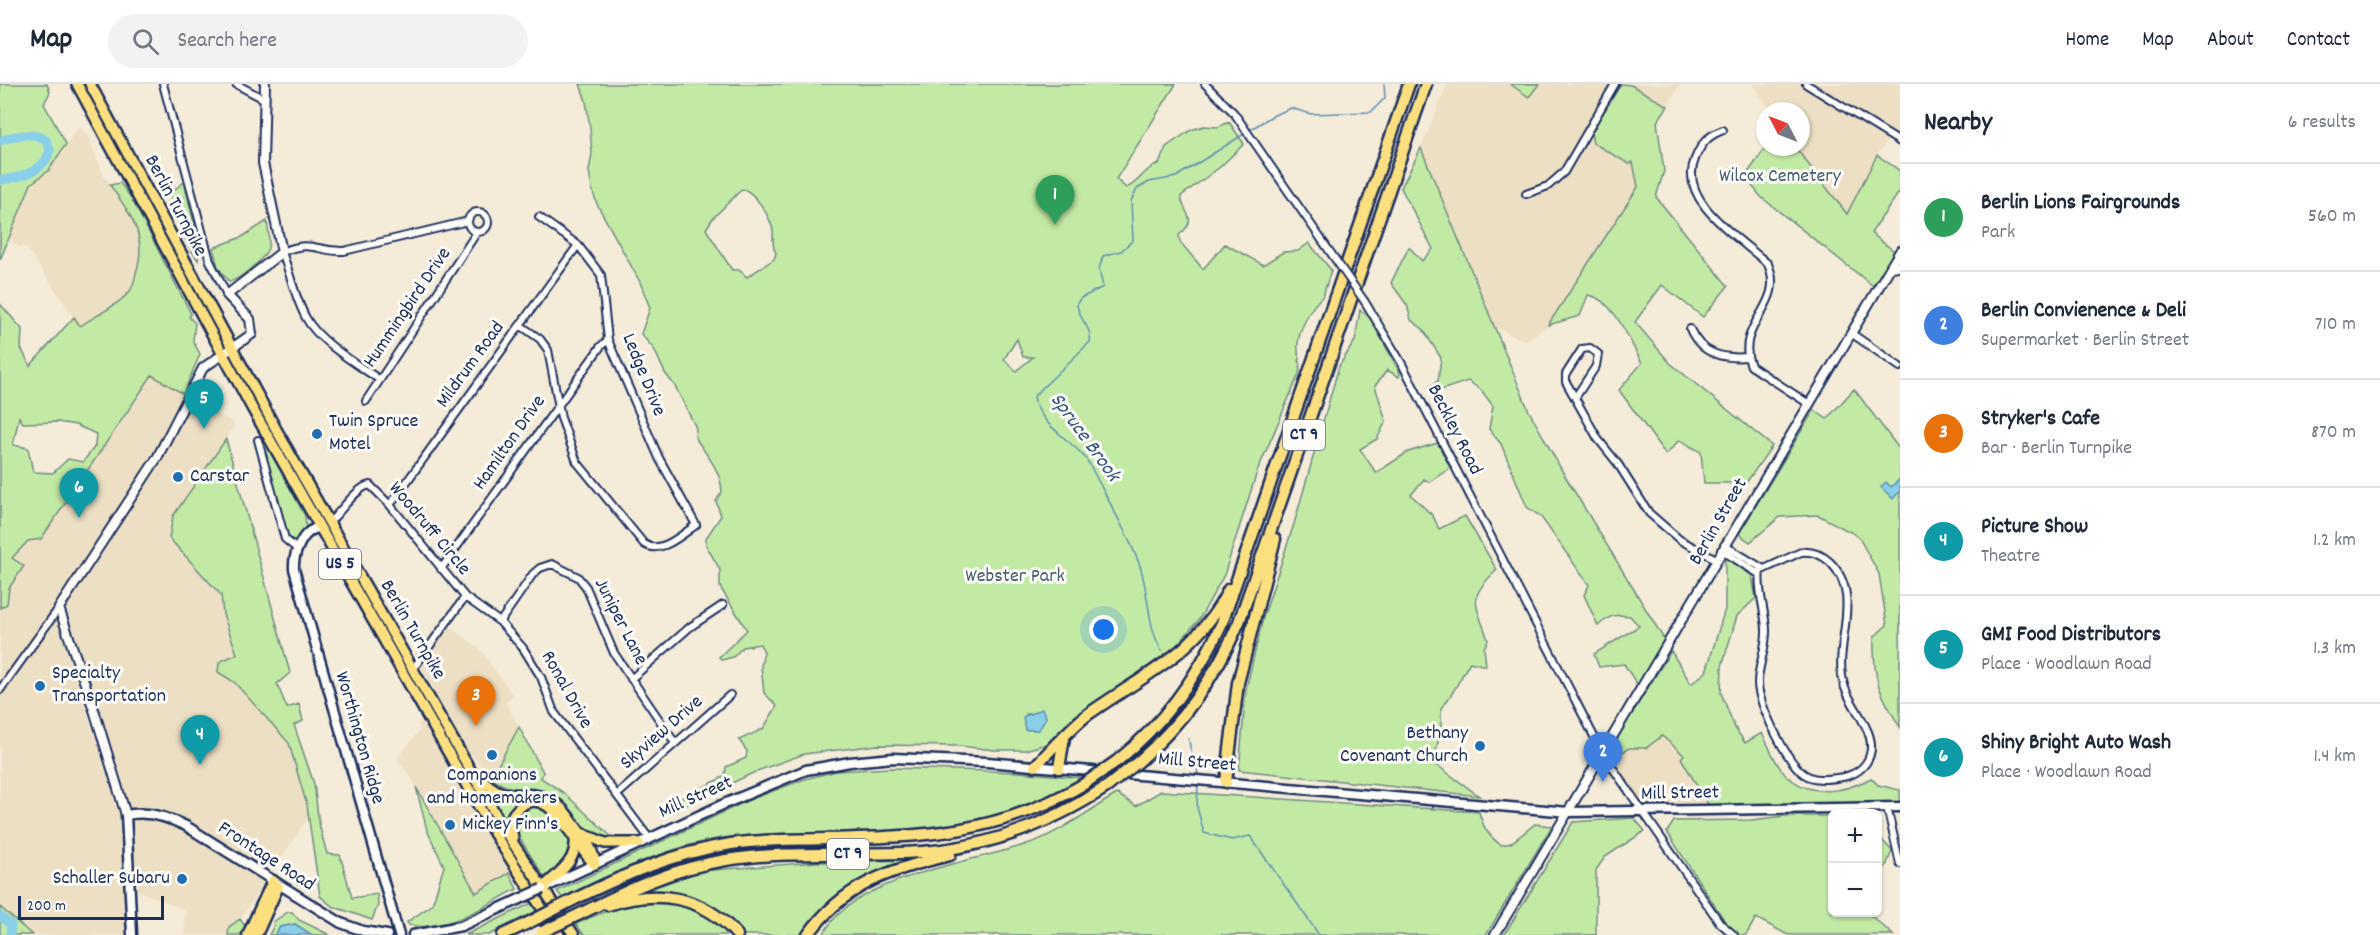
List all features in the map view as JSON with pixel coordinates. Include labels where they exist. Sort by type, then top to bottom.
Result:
[{"type":"highway","name":"Berlin Turnpike","points":[[77,84],[222,354],[320,528],[494,833],[559,935]]},
{"type":"highway","name":"Berlin Turnpike","points":[[90,84],[232,349],[413,669],[515,847],[574,935]]},
{"type":"highway","name":"CT 9","points":[[503,935],[636,870],[698,850],[761,841],[903,837],[955,832],[1017,816],[1084,784],[1117,760],[1164,715],[1200,666],[1222,624],[1409,84]]},
{"type":"highway","name":"CT 9","points":[[539,934],[665,875],[726,860],[777,855],[920,852],[990,840],[1048,820],[1108,786],[1138,762],[1190,708],[1223,657],[1242,615],[1426,84]]},
{"type":"highway","points":[[1226,782],[1239,683],[1287,501],[1287,486]]},
{"type":"highway","points":[[1035,766],[1088,715],[1164,666],[1185,648],[1213,617],[1243,566]]},
{"type":"highway","points":[[1059,768],[1060,753],[1066,734]]},
{"type":"highway","points":[[470,768],[499,793],[539,796],[551,800],[561,808],[595,864]]},
{"type":"highway","points":[[515,847],[511,818],[520,808],[531,803],[540,803],[552,809],[577,835],[605,843],[639,843]]},
{"type":"highway","points":[[542,889],[554,880],[572,858],[577,835]]},
{"type":"highway","points":[[808,935],[833,905],[868,880],[897,868],[971,849],[990,840]]},
{"type":"highway","points":[[248,935],[259,907],[276,883]]},
{"type":"highway","points":[[256,935],[276,883]]},
{"type":"highway","points":[[581,913],[637,898],[672,897],[706,908],[737,935]]},
{"type":"main road","points":[[297,549],[313,529],[330,522]]},
{"type":"main road","name":"Worthington Ridge","points":[[297,549],[294,569],[399,935]]},
{"type":"main road","name":"Mill Street","points":[[554,880],[595,864],[779,779],[839,763],[912,757],[1569,812],[1900,807]]},
{"type":"main road","name":"Frontage Road","points":[[126,815],[143,813],[176,821],[346,925],[387,935]]},
{"type":"main road","points":[[126,815],[132,935]]},
{"type":"main road","points":[[413,935],[461,926],[542,889]]},
{"type":"street","points":[[0,690],[59,608],[157,458],[203,368],[249,338],[254,328],[250,319],[226,295],[218,281],[207,251],[162,84]]},
{"type":"street","points":[[236,84],[264,99]]},
{"type":"street","points":[[265,84],[263,163],[282,252],[306,318],[313,328],[348,358],[380,380]]},
{"type":"street","name":"Beckley Road","points":[[1205,84],[1246,130],[1365,302],[1401,362],[1603,754],[1720,923],[1734,935]]},
{"type":"street","points":[[1526,194],[1548,186],[1564,172],[1615,84]]},
{"type":"street","points":[[1806,84],[1900,142]]},
{"type":"street","points":[[1723,130],[1710,135],[1703,142],[1690,169],[1693,190],[1712,214],[1768,264],[1771,271],[1772,295],[1748,335],[1747,357],[1751,366],[1758,373],[1809,404]]},
{"type":"street","name":"Hummingbird Drive","points":[[226,295],[282,252],[299,245],[344,251],[468,221],[476,213],[486,216],[487,227],[477,232],[366,400]]},
{"type":"street","name":"Ledge Drive","points":[[539,217],[578,245],[601,275],[608,340],[659,458],[696,525],[660,548],[650,548],[644,544],[577,462],[558,404]]},
{"type":"street","points":[[468,221],[470,228],[477,232]]},
{"type":"street","name":"Mildrum Road","points":[[390,505],[578,245]]},
{"type":"street","name":"Berlin Street","points":[[1495,935],[1900,251]]},
{"type":"street","points":[[1891,266],[1900,267]]},
{"type":"street","points":[[520,325],[540,339],[548,350],[558,404]]},
{"type":"street","points":[[1690,329],[1694,339],[1721,358],[1747,357]]},
{"type":"street","points":[[1851,333],[1900,367]]},
{"type":"street","name":"Hamilton Drive","points":[[441,569],[558,404],[601,346],[608,340]]},
{"type":"street","points":[[1575,398],[1596,366],[1598,354],[1590,348],[1582,350],[1566,374],[1566,382],[1598,439],[1618,464],[1649,513],[1671,534],[1716,559]]},
{"type":"street","points":[[258,440],[285,539],[297,549]]},
{"type":"street","name":"Woodruff Circle","points":[[330,522],[364,486],[370,485],[390,505],[465,597],[413,669]]},
{"type":"street","points":[[1723,548],[1760,571]]},
{"type":"street","points":[[1801,552],[1814,553],[1824,557],[1836,568],[1843,583],[1848,605],[1842,674],[1845,688],[1870,737],[1872,749],[1865,765],[1849,776],[1817,779],[1802,773],[1765,717],[1758,683],[1766,632],[1760,571],[1801,552]]},
{"type":"street","name":"Juniper Lane","points":[[500,622],[540,568],[552,564],[578,577],[586,587],[614,653],[675,743]]},
{"type":"street","name":"Ronal Drive","points":[[465,597],[500,622],[523,648],[541,677],[555,712],[649,838]]},
{"type":"street","points":[[631,679],[690,627],[723,604]]},
{"type":"street","points":[[59,608],[95,713],[126,815]]},
{"type":"street","name":"Skyview Drive","points":[[616,795],[730,695]]},
{"type":"street","points":[[1887,807],[1900,864]]},
{"type":"shaded area","points":[[1447,84],[1510,84],[1528,97],[1539,84],[1681,84],[1633,162],[1638,187],[1548,325],[1526,341],[1494,327],[1421,148]]},
{"type":"shaded area","points":[[1752,84],[1900,84],[1900,134],[1889,139],[1874,159],[1847,215],[1802,156],[1810,156],[1810,102],[1765,102]]},
{"type":"shaded area","points":[[79,126],[88,137],[104,176],[129,212],[140,238],[142,254],[131,289],[112,306],[80,326],[26,247],[19,247],[10,239],[31,184],[49,170]]},
{"type":"shaded area","points":[[152,375],[235,424],[173,516],[169,537],[221,595],[223,614],[238,655],[219,662],[222,673],[260,709],[289,743],[309,817],[242,917],[229,927],[228,935],[185,935],[185,910],[137,890],[129,804],[66,607],[59,627],[118,807],[128,935],[32,935],[0,907],[0,608],[7,604],[9,588],[24,566],[12,558],[28,540],[41,539]]},
{"type":"shaded area","points":[[441,620],[479,648],[513,695],[506,703],[519,727],[491,778],[463,745],[415,654]]},
{"type":"shaded area","points":[[418,723],[426,724],[513,871],[476,893],[409,774],[397,759],[419,731]]},
{"type":"shaded area","points":[[1662,735],[1685,756],[1681,758],[1709,806],[1652,807],[1641,804],[1612,759],[1629,748],[1646,748]]},
{"type":"green space","points":[[0,84],[47,84],[50,92],[44,104],[66,144],[49,170],[31,184],[0,260]]},
{"type":"green space","name":"Webster Park","points":[[580,84],[1176,84],[1116,179],[1126,188],[1135,183],[1149,169],[1159,164],[1166,147],[1191,130],[1204,126],[1218,127],[1229,122],[1244,144],[1220,167],[1181,196],[1189,220],[1179,235],[1180,242],[1203,269],[1225,244],[1263,265],[1283,252],[1298,251],[1309,243],[1331,270],[1323,296],[1309,313],[1299,336],[1299,374],[1257,472],[1224,575],[1200,618],[1173,650],[1098,700],[1047,744],[1025,750],[878,745],[804,754],[757,771],[672,812],[669,811],[667,801],[685,797],[725,776],[726,767],[746,758],[747,751],[739,740],[763,729],[777,706],[764,693],[761,666],[764,652],[760,644],[743,647],[733,657],[722,660],[719,657],[747,630],[720,587],[720,570],[706,545],[706,538],[721,516],[716,501],[722,492],[721,484],[713,463],[695,437],[696,428],[675,386],[665,373],[654,349],[641,334],[650,308],[640,282],[597,204],[592,189],[589,171],[592,154],[586,101]],"holes":[[[742,189],[757,199],[769,218],[776,253],[774,259],[747,277],[739,270],[732,270],[706,229],[713,218]],[[1017,339],[1023,357],[1033,357],[1016,371],[1004,359]],[[1033,713],[1046,717],[1038,730],[1026,714]]]},
{"type":"green space","points":[[1510,84],[1539,84],[1529,97]]},
{"type":"green space","points":[[1621,84],[1631,85],[1668,106],[1657,122],[1664,171],[1656,197],[1728,286],[1703,317],[1662,285],[1635,322],[1670,363],[1772,446],[1746,483],[1704,483],[1701,452],[1679,440],[1666,455],[1619,390],[1642,363],[1620,323],[1606,304],[1588,295],[1580,316],[1548,325],[1638,187],[1633,162],[1629,164],[1593,143],[1591,133]]},
{"type":"green space","points":[[1421,148],[1529,411],[1565,476],[1664,639],[1638,686],[1624,664],[1599,667],[1594,654],[1639,626],[1630,616],[1620,615],[1609,617],[1598,626],[1584,595],[1589,585],[1541,517],[1527,507],[1501,444],[1489,429],[1493,406],[1481,390],[1468,381],[1441,390],[1430,386],[1438,381],[1441,358],[1423,329],[1411,320],[1407,305],[1391,283],[1409,247],[1422,261],[1433,249],[1401,188]]},
{"type":"green space","name":"Wilcox Cemetery","points":[[1877,155],[1900,171],[1900,191],[1871,233],[1895,252],[1873,286],[1761,197],[1745,177],[1760,156],[1802,156],[1847,214]]},
{"type":"green space","points":[[184,182],[200,248],[198,260],[180,228],[170,193]]},
{"type":"green space","points":[[120,183],[132,199],[191,314],[189,317],[195,323],[193,341],[200,354],[183,394],[152,375],[41,539],[28,541],[12,558],[24,566],[9,588],[7,604],[0,608],[0,304],[22,329],[21,348],[30,366],[74,317],[80,326],[113,306],[130,291],[139,260],[139,237],[131,216],[110,185]],"holes":[[[19,417],[23,423],[58,422],[76,425],[96,434],[95,446],[83,462],[68,459],[53,473],[33,472],[28,448],[13,445]]]},
{"type":"green space","points":[[267,221],[269,244],[262,259],[237,279],[229,282],[218,267],[213,248],[242,237]]},
{"type":"green space","points":[[1360,310],[1370,318],[1400,373],[1399,377],[1387,370],[1375,386],[1386,421],[1377,439],[1360,449],[1376,473],[1408,452],[1438,443],[1450,468],[1429,482],[1424,479],[1411,495],[1433,516],[1439,529],[1465,516],[1497,570],[1481,588],[1476,602],[1488,640],[1484,648],[1486,666],[1470,662],[1441,708],[1441,726],[1434,763],[1479,796],[1239,770],[1246,689],[1263,618],[1294,524],[1339,366],[1355,341]]},
{"type":"green space","points":[[1854,389],[1900,450],[1900,727],[1882,694],[1876,674],[1874,637],[1887,625],[1879,574],[1858,536],[1818,515],[1780,517],[1750,542],[1739,534],[1814,410],[1827,419]]},
{"type":"green space","points":[[226,439],[290,673],[277,684],[287,708],[299,704],[303,721],[294,725],[314,784],[319,824],[327,854],[340,855],[352,898],[377,894],[378,905],[372,920],[332,906],[320,896],[307,806],[289,743],[234,682],[218,672],[219,662],[237,654],[223,614],[221,595],[169,538],[173,516]]},
{"type":"green space","points":[[263,439],[305,516],[306,527],[297,540],[292,540],[287,535],[260,441]]},
{"type":"green space","points":[[1725,558],[1752,576],[1756,598],[1737,616],[1722,666],[1721,693],[1735,728],[1745,743],[1762,733],[1784,773],[1798,784],[1808,788],[1830,791],[1851,787],[1871,778],[1878,785],[1900,790],[1900,802],[1709,806],[1681,758],[1684,755],[1662,736],[1646,748],[1629,748],[1612,759],[1608,752],[1671,651],[1691,684],[1706,672],[1725,609]]},
{"type":"green space","points":[[519,727],[543,772],[541,778],[564,793],[614,839],[588,831],[557,798],[550,794],[543,791],[508,787],[491,778]]},
{"type":"green space","points":[[891,768],[1019,772],[1083,778],[1047,797],[980,820],[912,830],[753,835],[717,839],[650,858],[563,899],[557,891],[749,800],[805,779],[836,771]]},
{"type":"green space","points":[[416,787],[476,893],[509,873],[517,889],[479,910],[451,921],[437,925],[409,925],[407,922],[432,905],[444,866],[427,830]]},
{"type":"green space","points":[[487,789],[508,799],[525,799],[505,822]]},
{"type":"green space","points":[[1161,791],[1479,812],[1487,831],[1501,845],[1511,843],[1535,824],[1552,826],[1486,935],[823,935],[838,915],[860,898],[887,885],[1033,842],[1065,826],[1117,794],[1136,806]]},
{"type":"green space","points":[[530,807],[546,810],[560,821],[570,835],[572,843],[572,851],[568,859],[544,877],[515,831],[516,818]]},
{"type":"green space","points":[[1786,816],[1828,816],[1828,917],[1873,917],[1893,935],[1788,935],[1756,918],[1746,935],[1739,935],[1726,923],[1667,832],[1674,821],[1751,820]]},
{"type":"green space","points":[[1634,818],[1645,831],[1605,857],[1596,870],[1596,935],[1504,935],[1573,822]]},
{"type":"green space","points":[[1882,840],[1892,851],[1886,866],[1882,870]]},
{"type":"green space","points":[[919,860],[868,877],[839,895],[814,920],[803,935],[742,935],[723,915],[637,893],[701,871],[817,862]]},
{"type":"green space","points":[[667,900],[709,915],[732,935],[584,935],[576,924],[620,907]]},
{"type":"green space","points":[[532,903],[537,912],[489,935],[465,935]]},
{"type":"green space","points":[[0,907],[32,935],[0,935]]},
{"type":"green space","points":[[288,912],[292,912],[299,920],[330,935],[312,935],[295,924],[280,927],[275,935],[269,935],[274,925],[273,922]]},
{"type":"green space","points":[[240,919],[245,926],[243,935],[228,935],[229,927]]},
{"type":"water","points":[[1900,479],[1900,491],[1893,499],[1881,487],[1886,482],[1891,487]]},
{"type":"water","points":[[1042,709],[1046,717],[1039,730],[1025,730],[1023,717]]},
{"type":"water","points":[[295,924],[312,935],[275,935],[280,927]]},
{"type":"waterway","name":"Spruce Brook","points":[[1248,131],[1272,116],[1291,108],[1311,114],[1371,112],[1385,98],[1384,84]]},
{"type":"waterway","name":"Spruce Brook","points":[[1162,651],[1151,621],[1140,566],[1123,528],[1085,458],[1050,426],[1037,407],[1034,396],[1090,342],[1089,332],[1079,313],[1077,303],[1081,298],[1103,287],[1099,269],[1103,256],[1121,251],[1133,240],[1131,201],[1137,189],[1149,182],[1176,177],[1244,134]]},
{"type":"waterway","points":[[0,141],[17,136],[41,137],[46,140],[50,150],[43,164],[37,169],[15,178],[0,180]]},
{"type":"waterway","name":"Spruce Brook","points":[[1189,739],[1198,778]]},
{"type":"waterway","name":"Spruce Brook","points":[[1198,783],[1197,807],[1204,833],[1232,840],[1250,836],[1319,935]]},
{"type":"waterway","points":[[0,916],[11,925],[10,935]]},
{"type":"place","name":"Berlin Lions Fairgrounds","points":[[1055,225]]},
{"type":"place","name":"GMI Food Distributors","points":[[204,429]]},
{"type":"place","name":"Twin Spruce Motel","points":[[317,434]]},
{"type":"place","name":"Carstar","points":[[178,477]]},
{"type":"place","name":"Shiny Bright Auto Wash","points":[[79,518]]},
{"type":"place","name":"Specialty Transportation","points":[[40,686]]},
{"type":"place","name":"Stryker's Cafe","points":[[476,726]]},
{"type":"place","name":"Bethany Covenant Church","points":[[1480,746]]},
{"type":"place","name":"Companions and Homemakers","points":[[492,755]]},
{"type":"place","name":"Picture Show","points":[[200,765]]},
{"type":"place","name":"Berlin Convienence & Deli","points":[[1603,782]]},
{"type":"place","name":"Mickey Finn's","points":[[450,825]]},
{"type":"place","name":"Schaller Subaru","points":[[182,879]]}]
